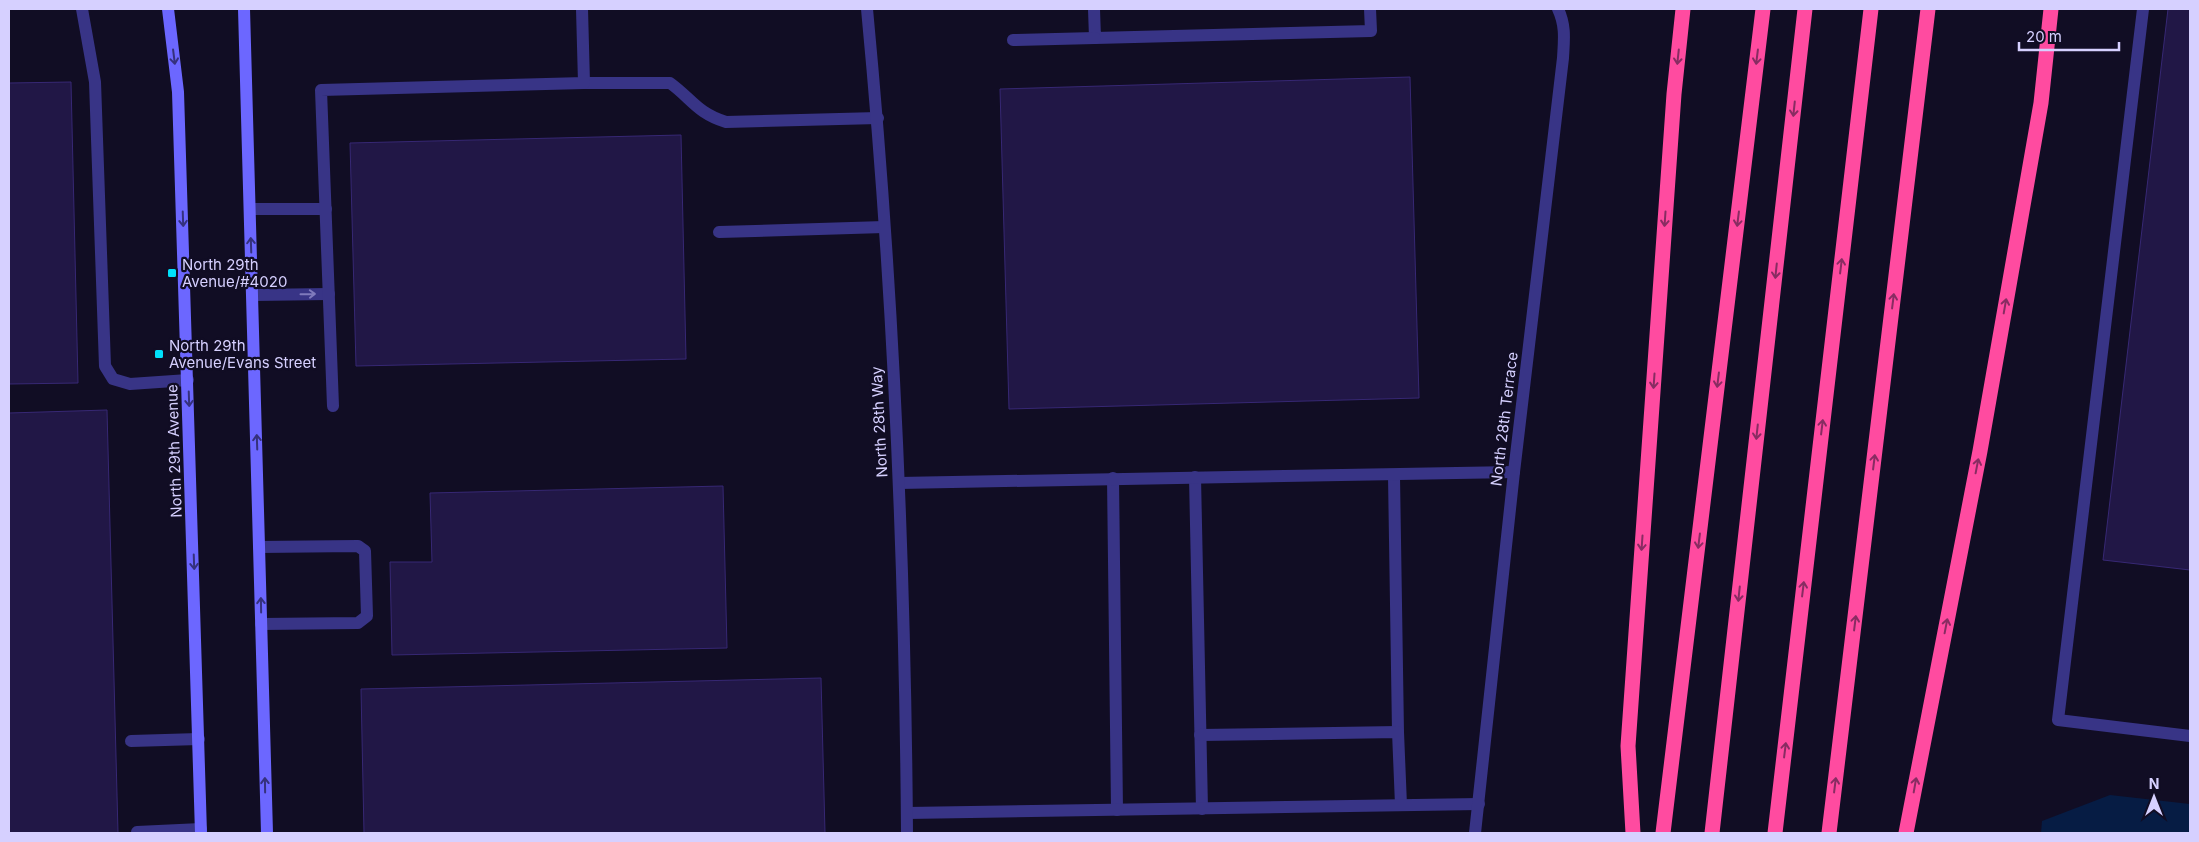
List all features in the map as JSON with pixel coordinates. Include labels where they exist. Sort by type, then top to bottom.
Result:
[{"type":"highway","points":[[1633,833],[1628,746],[1674,94],[1683,9]]},
{"type":"highway","points":[[1663,833],[1763,9]]},
{"type":"highway","points":[[1712,833],[1805,9]]},
{"type":"highway","points":[[1775,833],[1871,9]]},
{"type":"highway","points":[[1830,833],[1928,9]]},
{"type":"highway","points":[[1906,833],[1982,441],[2041,102],[2051,9]]},
{"type":"street","points":[[82,9],[95,82],[105,366],[112,379],[130,384],[188,380]]},
{"type":"street","name":"North 29th Avenue","points":[[168,9],[178,92],[201,831]]},
{"type":"street","points":[[244,9],[267,833]]},
{"type":"street","points":[[582,9],[584,83]]},
{"type":"street","name":"North 28th Way","points":[[867,9],[878,118],[899,483],[907,833]]},
{"type":"street","points":[[1094,9],[1095,38]]},
{"type":"street","points":[[1013,40],[1371,31],[1370,9]]},
{"type":"street","name":"North 28th Terrace","points":[[1475,833],[1514,472],[1563,58],[1565,32],[1563,19],[1558,9]]},
{"type":"street","points":[[2143,9],[2058,720],[2190,736]]},
{"type":"street","points":[[333,406],[321,90],[670,82],[691,103],[709,116],[726,122],[878,118]]},
{"type":"street","points":[[250,210],[326,209]]},
{"type":"street","points":[[719,232],[884,227]]},
{"type":"street","points":[[253,295],[329,294]]},
{"type":"street","points":[[899,483],[1113,478],[1394,476],[1514,472]]},
{"type":"street","points":[[1394,476],[1400,805]]},
{"type":"street","points":[[1195,477],[1202,808]]},
{"type":"street","points":[[1113,478],[1117,810]]},
{"type":"street","points":[[259,547],[358,546],[365,551],[366,570],[366,616],[358,622],[261,624]]},
{"type":"street","points":[[1200,735],[1398,732]]},
{"type":"street","points":[[131,741],[198,739]]},
{"type":"street","points":[[907,813],[1479,804]]},
{"type":"street","points":[[137,832],[201,831]]},
{"type":"water","points":[[2110,795],[2190,804],[2190,833],[2041,833],[2042,821]]},
{"type":"building","points":[[2168,9],[2190,9],[2190,570],[2103,560]]},
{"type":"building","points":[[1410,77],[1419,398],[1009,409],[1000,89]]},
{"type":"building","points":[[71,82],[78,383],[9,384],[9,83]]},
{"type":"building","points":[[681,135],[686,359],[356,366],[350,143]]},
{"type":"building","points":[[107,410],[118,833],[9,833],[9,413]]},
{"type":"building","points":[[723,486],[727,648],[392,655],[390,562],[432,562],[430,493]]},
{"type":"building","points":[[821,678],[825,833],[364,833],[361,689]]},
{"type":"place","name":"North 29th Avenue/#4020","points":[[172,273]]},
{"type":"place","name":"North 29th Avenue/Evans Street","points":[[159,354]]}]
